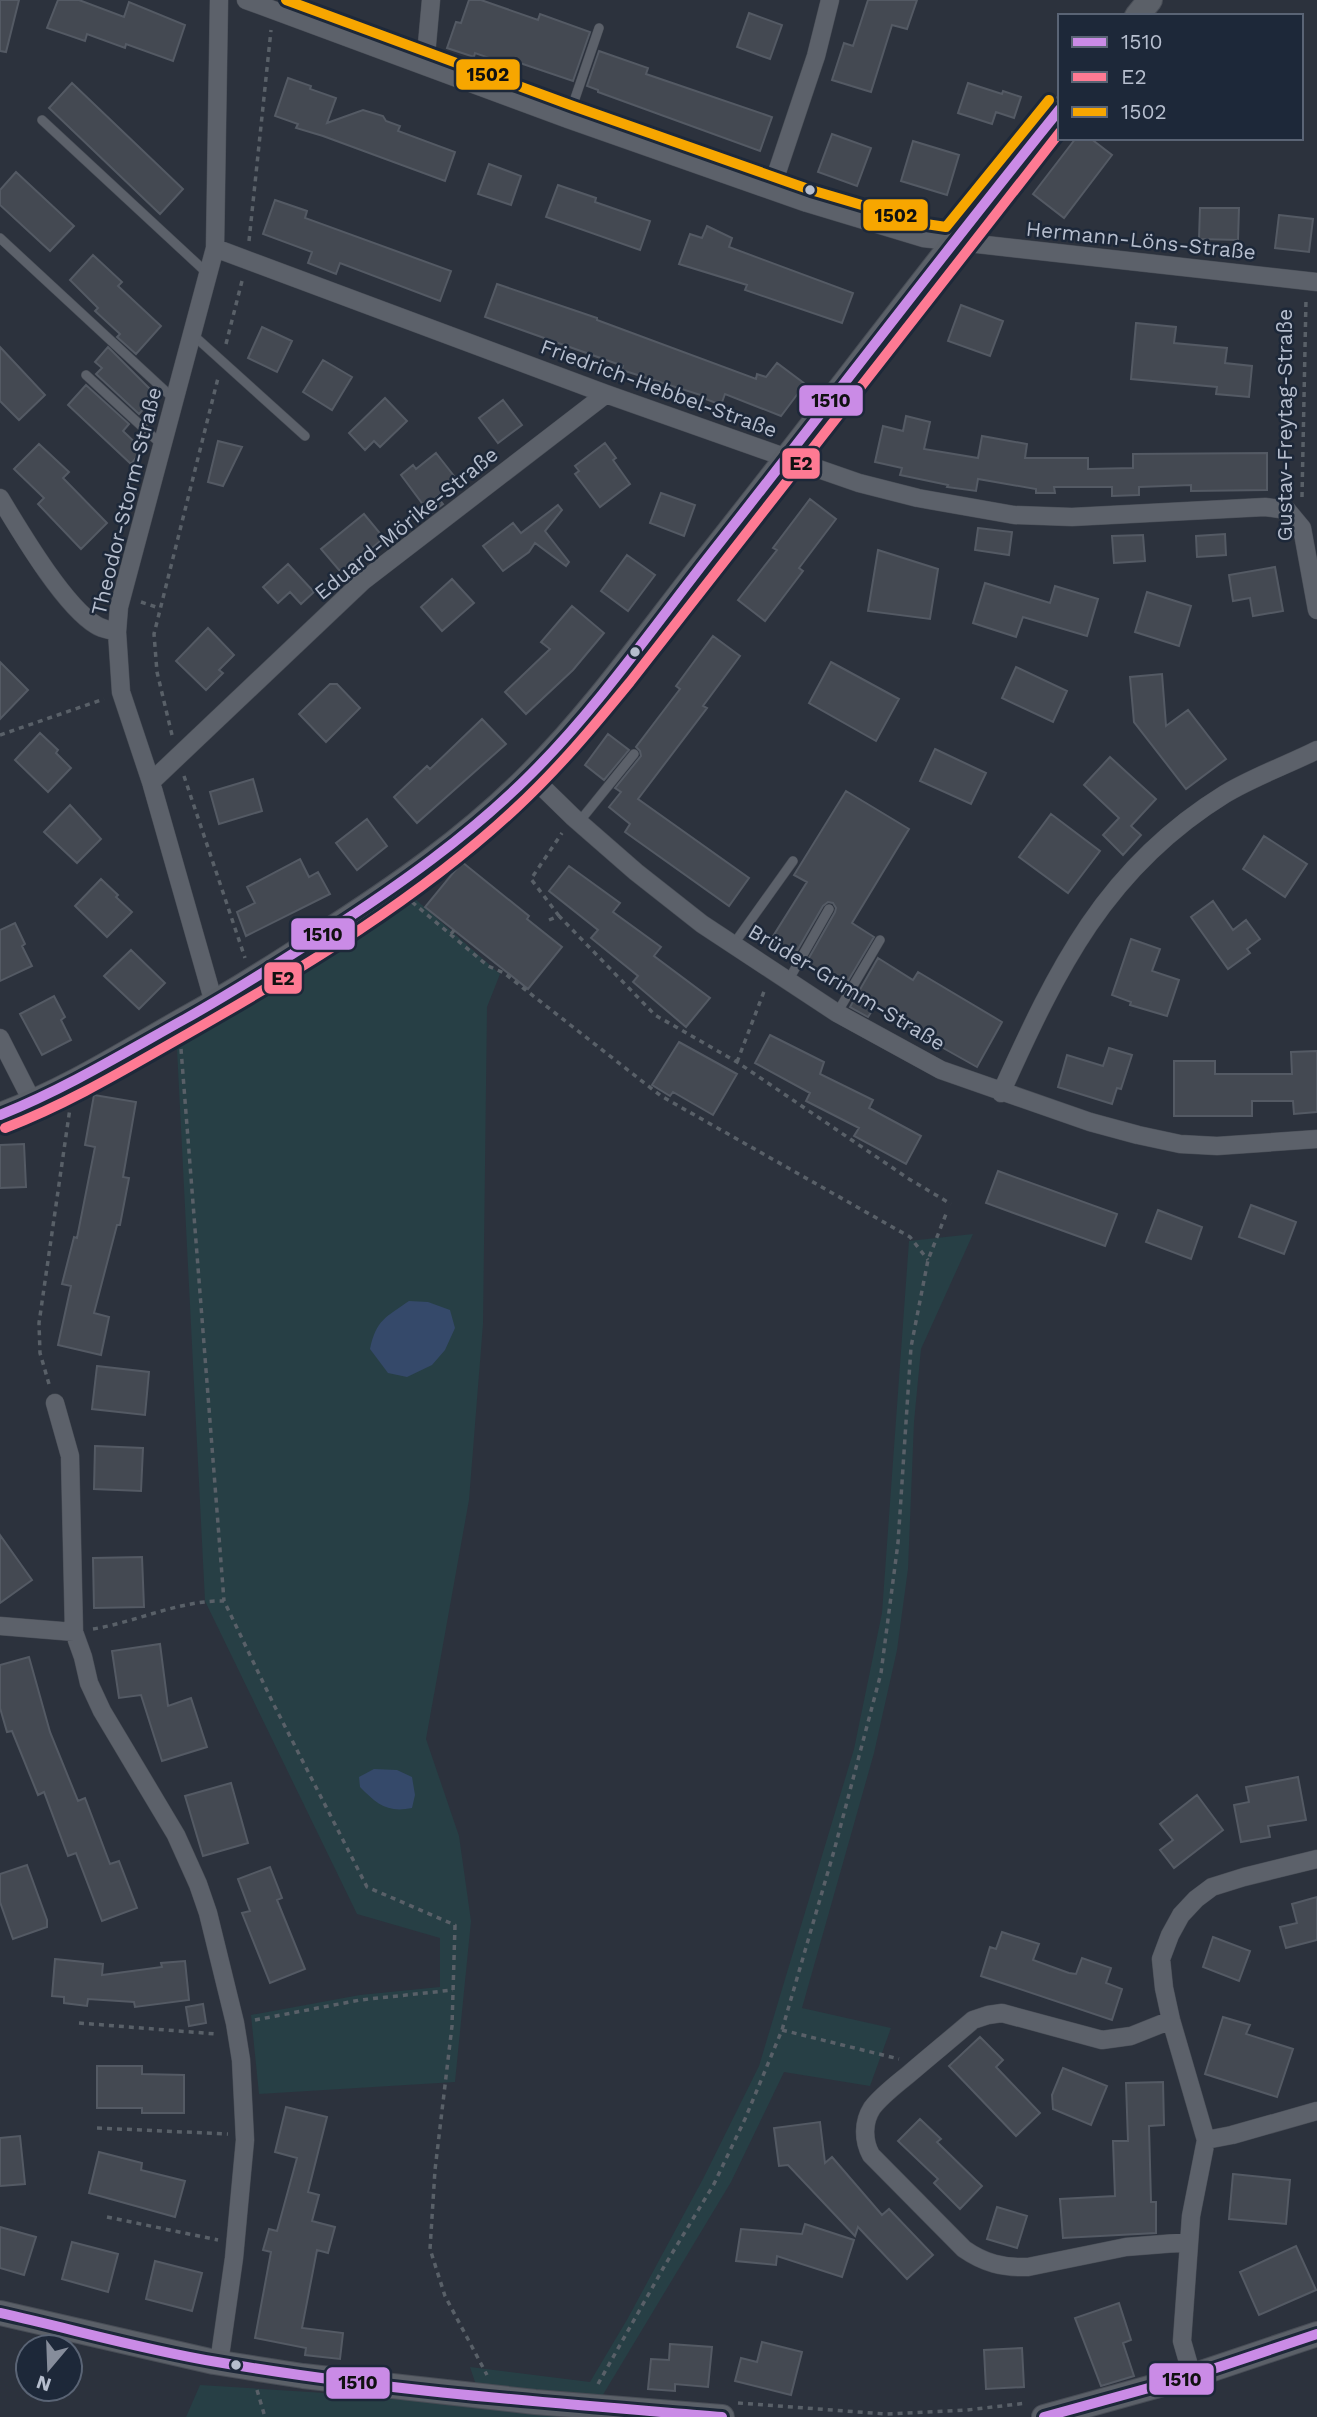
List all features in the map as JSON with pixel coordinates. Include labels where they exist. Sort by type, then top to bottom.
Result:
[{"type":"street","name":"Theodor-Storm-Straße","points":[[214,1003],[151,782],[121,692],[117,632],[119,607],[215,248],[219,0]]},
{"type":"street","name":"Hermann-Löns-Straße","points":[[246,0],[568,119],[771,190],[923,238],[1312,281]]},
{"type":"street","points":[[425,66],[431,0]]},
{"type":"street","points":[[771,190],[816,56],[830,0]]},
{"type":"street","points":[[1139,14],[1150,0]]},
{"type":"street","points":[[0,1115],[33,1103],[74,1082],[253,980],[398,886],[462,835],[530,775],[578,722],[787,458],[952,242],[1058,111]]},
{"type":"street","name":"Friedrich-Hebbel-Straße","points":[[215,248],[606,394],[859,483],[918,498],[1014,515],[1072,517],[1265,507],[1286,510],[1302,527]]},
{"type":"street","name":"Eduard-Mörike-Straße","points":[[151,782],[363,581],[606,394]]},
{"type":"street","points":[[0,498],[27,544],[74,607],[96,625],[117,632]]},
{"type":"street","name":"Gustav-Freytag-Straße","points":[[1302,527],[1317,610]]},
{"type":"street","points":[[1001,1093],[1036,1016],[1066,959],[1100,907],[1140,860],[1187,819],[1228,792],[1317,750]]},
{"type":"street","name":"Brüder-Grimm-Straße","points":[[530,775],[576,820],[636,872],[702,924],[837,1013],[941,1070],[1090,1122],[1180,1144],[1217,1146],[1317,1139]]},
{"type":"street","points":[[0,1038],[33,1103]]},
{"type":"street","points":[[55,1403],[71,1456],[74,1632],[93,1692],[176,1835],[198,1884],[208,1913],[236,2030],[241,2060],[244,2169],[219,2363]]},
{"type":"street","points":[[0,1626],[74,1632]]},
{"type":"street","points":[[1192,2376],[1182,2341],[1191,2216],[1206,2140],[1171,2020],[1161,1959],[1170,1935],[1188,1907],[1212,1887],[1317,1859]]},
{"type":"street","points":[[1171,2020],[1131,2036],[1102,2039],[1002,2013],[973,2020],[872,2108],[866,2122],[867,2147],[871,2155],[964,2249],[979,2259],[1012,2268],[1028,2267],[1126,2247],[1189,2242]]},
{"type":"street","points":[[1206,2140],[1317,2111]]},
{"type":"street","points":[[0,2313],[219,2363],[303,2376],[593,2407],[730,2410]]},
{"type":"street","points":[[1037,2410],[1192,2376],[1317,2334]]},
{"type":"lane","points":[[568,119],[599,28]]},
{"type":"lane","points":[[42,120],[208,274]]},
{"type":"lane","points":[[0,238],[175,400]]},
{"type":"lane","points":[[192,334],[305,436]]},
{"type":"lane","points":[[86,375],[163,445]]},
{"type":"lane","points":[[576,820],[634,754]]},
{"type":"lane","points":[[733,945],[793,861]]},
{"type":"lane","points":[[788,981],[829,909]]},
{"type":"lane","points":[[837,1013],[880,940]]},
{"type":"path","points":[[253,980],[222,895],[178,756],[161,691],[154,634],[247,260],[273,11]]},
{"type":"path","name":"Gustav-Freytag-Straße","points":[[1302,527],[1312,281]]},
{"type":"path","points":[[0,735],[121,692]]},
{"type":"path","points":[[576,820],[531,879],[559,916],[655,1015],[737,1062],[909,1179],[951,1204]]},
{"type":"path","points":[[398,886],[416,905],[488,966],[505,972],[661,1096],[910,1237],[928,1260]]},
{"type":"path","points":[[549,920],[559,916]]},
{"type":"path","points":[[451,934],[456,928]]},
{"type":"path","points":[[737,1062],[772,971]]},
{"type":"path","points":[[179,1023],[224,1601],[367,1887],[455,1925],[452,2026],[435,2170],[430,2249],[445,2296],[489,2378],[478,2377]]},
{"type":"path","points":[[55,1403],[40,1353],[39,1323],[74,1082]]},
{"type":"path","points":[[593,2407],[598,2385],[714,2183],[745,2119],[782,2030],[881,1673],[898,1543],[911,1347],[928,1260],[946,1214]]},
{"type":"path","points":[[74,1632],[116,1626],[205,1601],[224,1601]]},
{"type":"path","points":[[79,2023],[236,2030],[360,2000],[453,1990]]},
{"type":"path","points":[[782,2030],[921,2064]]},
{"type":"path","points":[[97,2128],[245,2135]]},
{"type":"path","points":[[107,2217],[235,2244]]},
{"type":"path","points":[[730,2410],[886,2414],[1037,2410]]},
{"type":"green space","points":[[414,898],[500,974],[487,1007],[483,1324],[469,1500],[426,1739],[459,1836],[471,1921],[455,2082],[259,2094],[251,2015],[360,1995],[440,1987],[440,1938],[357,1914],[205,1601],[177,1049]]},
{"type":"green space","points":[[973,1234],[921,1349],[914,1422],[908,1569],[897,1650],[874,1753],[802,2008],[891,2028],[870,2086],[784,2072],[731,2182],[601,2398],[597,2417],[186,2417],[200,2385],[482,2403],[470,2367],[590,2382],[628,2318],[704,2177],[759,2066],[854,1749],[882,1613],[909,1241]]},
{"type":"water","points":[[409,1301],[428,1302],[450,1310],[455,1328],[445,1350],[432,1365],[407,1377],[388,1373],[370,1349],[379,1325]]},
{"type":"water","points":[[374,1769],[397,1770],[412,1777],[415,1795],[412,1808],[383,1806],[360,1787],[359,1777]]},
{"type":"building","points":[[0,0],[19,0],[6,52],[0,51]]},
{"type":"building","points":[[58,0],[79,0],[124,17],[129,2],[185,25],[173,61],[126,44],[125,48],[87,34],[85,41],[47,28]]},
{"type":"building","points":[[469,0],[481,0],[538,20],[540,14],[590,32],[573,81],[517,62],[515,67],[475,53],[474,57],[447,48],[456,22],[461,23]]},
{"type":"building","points":[[868,0],[917,0],[907,29],[892,25],[871,92],[832,80],[844,43],[853,46]]},
{"type":"building","points":[[749,13],[782,25],[770,59],[737,47]]},
{"type":"building","points":[[599,51],[648,68],[646,74],[772,117],[760,151],[587,86]]},
{"type":"building","points":[[288,78],[336,98],[327,123],[363,110],[383,116],[386,121],[400,126],[398,131],[455,152],[445,181],[296,128],[298,124],[275,116]]},
{"type":"building","points":[[72,83],[183,189],[160,214],[49,108]]},
{"type":"building","points":[[968,83],[1021,97],[1014,118],[996,112],[992,124],[958,113]]},
{"type":"building","points":[[832,134],[871,148],[857,186],[818,172]]},
{"type":"building","points":[[1074,140],[1093,140],[1112,155],[1064,218],[1033,194]]},
{"type":"building","points":[[913,141],[959,155],[947,195],[901,181]]},
{"type":"building","points":[[489,164],[521,176],[511,205],[478,194]]},
{"type":"building","points":[[16,172],[74,226],[50,251],[0,205],[0,190]]},
{"type":"building","points":[[558,185],[596,198],[595,202],[650,221],[640,250],[546,217]]},
{"type":"building","points":[[275,200],[307,211],[305,218],[451,271],[440,301],[340,263],[336,274],[308,263],[312,252],[263,234]]},
{"type":"building","points":[[1200,208],[1239,208],[1238,240],[1199,239]]},
{"type":"building","points":[[1279,215],[1313,219],[1309,252],[1275,248]]},
{"type":"building","points":[[707,226],[732,238],[729,247],[853,293],[842,323],[745,290],[747,285],[679,264],[690,234],[702,238]]},
{"type":"building","points":[[93,255],[122,282],[118,286],[161,326],[136,354],[117,337],[120,334],[95,311],[98,308],[70,280]]},
{"type":"building","points":[[497,284],[597,318],[756,379],[757,374],[766,377],[777,363],[805,384],[781,416],[725,394],[721,405],[703,398],[704,396],[622,370],[623,366],[485,317]]},
{"type":"building","points":[[961,305],[1003,321],[990,356],[948,341]]},
{"type":"building","points":[[1136,323],[1176,327],[1174,343],[1227,348],[1225,363],[1252,366],[1249,397],[1216,394],[1217,387],[1131,379]]},
{"type":"building","points":[[262,327],[292,341],[277,372],[248,358]]},
{"type":"building","points":[[0,347],[45,395],[19,420],[0,401]]},
{"type":"building","points":[[108,347],[156,395],[139,414],[96,374],[102,368],[95,362]]},
{"type":"building","points":[[323,360],[352,377],[332,410],[303,392]]},
{"type":"building","points":[[86,385],[129,424],[123,431],[143,450],[131,464],[68,405]]},
{"type":"building","points":[[385,398],[407,421],[380,447],[374,441],[365,450],[349,433]]},
{"type":"building","points":[[503,400],[522,425],[498,443],[479,418]]},
{"type":"building","points":[[906,416],[930,422],[924,449],[978,458],[982,436],[1027,444],[1025,458],[1088,458],[1088,469],[1133,468],[1133,454],[1267,453],[1267,490],[1191,491],[1191,485],[1139,487],[1139,495],[1112,496],[1112,487],[1054,487],[1055,493],[1036,493],[1036,489],[978,479],[976,491],[947,487],[948,485],[900,475],[902,468],[875,462],[883,426],[903,431]]},
{"type":"building","points":[[218,441],[242,447],[223,486],[208,482]]},
{"type":"building","points":[[605,443],[630,484],[600,507],[575,474],[579,471],[575,466]]},
{"type":"building","points":[[39,444],[69,472],[63,478],[107,523],[81,549],[38,504],[44,498],[14,469]]},
{"type":"building","points":[[436,453],[458,481],[437,497],[443,504],[430,514],[401,475],[413,465],[416,469]]},
{"type":"building","points":[[661,493],[695,505],[684,536],[650,523]]},
{"type":"building","points":[[810,499],[836,519],[799,568],[803,571],[765,621],[738,600],[777,550],[773,548]]},
{"type":"building","points":[[558,505],[562,510],[545,531],[569,562],[566,566],[535,543],[529,552],[503,571],[483,546],[513,523],[521,533]]},
{"type":"building","points":[[364,514],[384,538],[345,570],[339,570],[321,549]]},
{"type":"building","points":[[978,528],[1012,532],[1009,555],[975,550]]},
{"type":"building","points":[[1225,534],[1226,555],[1197,557],[1196,536]]},
{"type":"building","points":[[1143,535],[1145,561],[1114,563],[1112,536]]},
{"type":"building","points":[[878,550],[938,569],[930,619],[868,611]]},
{"type":"building","points":[[627,555],[655,575],[628,611],[601,591]]},
{"type":"building","points":[[288,564],[314,592],[301,604],[290,592],[278,603],[263,587]]},
{"type":"building","points":[[1275,567],[1283,611],[1253,616],[1250,598],[1233,601],[1229,575]]},
{"type":"building","points":[[452,579],[474,603],[442,631],[421,607]]},
{"type":"building","points":[[985,583],[1050,603],[1055,586],[1098,599],[1087,636],[1023,617],[1016,637],[973,623]]},
{"type":"building","points":[[1147,592],[1191,606],[1179,646],[1135,632]]},
{"type":"building","points":[[572,606],[604,633],[573,670],[526,714],[505,692],[550,649],[541,642]]},
{"type":"building","points":[[208,628],[234,655],[219,670],[223,673],[206,690],[176,661]]},
{"type":"building","points":[[713,636],[740,656],[703,706],[707,708],[638,799],[749,878],[729,906],[625,832],[630,824],[609,807],[621,792],[615,788],[641,756],[636,747],[680,689],[676,686]]},
{"type":"building","points":[[0,662],[28,690],[0,719]]},
{"type":"building","points":[[831,662],[899,699],[876,741],[809,703]]},
{"type":"building","points":[[1016,667],[1067,691],[1053,722],[1002,698]]},
{"type":"building","points":[[1162,674],[1166,726],[1188,710],[1226,759],[1186,789],[1134,722],[1130,677]]},
{"type":"building","points":[[330,684],[337,684],[360,708],[326,742],[299,714]]},
{"type":"building","points":[[482,719],[506,744],[417,823],[394,797],[427,766],[430,769]]},
{"type":"building","points":[[40,733],[58,750],[56,753],[71,768],[48,792],[15,760]]},
{"type":"building","points":[[608,734],[629,750],[604,780],[585,765]]},
{"type":"building","points":[[935,749],[986,773],[971,804],[920,781]]},
{"type":"building","points":[[1110,757],[1156,799],[1131,826],[1141,835],[1123,855],[1103,835],[1119,818],[1084,785]]},
{"type":"building","points":[[253,779],[262,811],[219,824],[210,792]]},
{"type":"building","points":[[846,791],[909,829],[852,923],[874,937],[845,986],[806,963],[835,912],[833,903],[828,902],[823,906],[794,956],[770,941],[807,882],[794,875]]},
{"type":"building","points":[[70,805],[101,839],[77,863],[44,832]]},
{"type":"building","points":[[1051,814],[1100,851],[1068,893],[1019,857]]},
{"type":"building","points":[[367,819],[387,846],[357,870],[336,843]]},
{"type":"building","points":[[1264,836],[1307,864],[1285,897],[1243,869]]},
{"type":"building","points":[[300,859],[309,877],[318,872],[330,894],[246,936],[237,912],[255,903],[247,887]]},
{"type":"building","points":[[462,862],[529,916],[527,919],[562,947],[528,989],[425,907]]},
{"type":"building","points":[[569,866],[620,903],[613,912],[661,947],[654,956],[710,998],[686,1027],[633,982],[638,976],[591,938],[598,930],[549,891]]},
{"type":"building","points":[[101,879],[132,912],[107,937],[75,906]]},
{"type":"building","points":[[1213,901],[1233,930],[1246,920],[1260,939],[1247,949],[1250,953],[1228,969],[1191,917]]},
{"type":"building","points":[[15,923],[32,966],[0,981],[0,930]]},
{"type":"building","points":[[1131,939],[1160,949],[1152,971],[1179,980],[1167,1016],[1130,1005],[1131,1002],[1112,995]]},
{"type":"building","points":[[131,950],[165,983],[139,1009],[104,976]]},
{"type":"building","points":[[878,958],[913,980],[918,972],[1002,1022],[977,1067],[875,1006],[868,1017],[850,1007]]},
{"type":"building","points":[[54,996],[65,1017],[61,1020],[71,1040],[42,1055],[20,1014]]},
{"type":"building","points":[[770,1035],[824,1062],[820,1074],[873,1100],[869,1108],[921,1136],[906,1164],[854,1136],[859,1128],[806,1101],[810,1093],[755,1063]]},
{"type":"building","points":[[679,1042],[737,1074],[713,1115],[673,1092],[670,1096],[652,1085]]},
{"type":"building","points":[[1109,1048],[1132,1055],[1121,1089],[1117,1088],[1112,1104],[1058,1087],[1067,1055],[1103,1066]]},
{"type":"building","points":[[1317,1051],[1317,1112],[1294,1114],[1293,1101],[1252,1101],[1252,1116],[1174,1116],[1174,1061],[1215,1061],[1215,1074],[1292,1074],[1291,1052]]},
{"type":"building","points":[[94,1095],[136,1102],[123,1177],[129,1178],[120,1225],[117,1225],[94,1313],[109,1317],[101,1355],[58,1345],[71,1286],[62,1284],[74,1237],[77,1238],[95,1147],[85,1145]]},
{"type":"building","points":[[24,1144],[26,1187],[0,1188],[0,1145]]},
{"type":"building","points":[[998,1171],[1117,1214],[1105,1246],[986,1203]]},
{"type":"building","points":[[1251,1205],[1296,1222],[1284,1254],[1239,1237]]},
{"type":"building","points":[[1158,1210],[1202,1227],[1191,1259],[1146,1242]]},
{"type":"building","points":[[97,1366],[149,1372],[145,1415],[92,1409]]},
{"type":"building","points":[[95,1446],[143,1448],[141,1491],[94,1489]]},
{"type":"building","points":[[0,1535],[32,1580],[0,1603]]},
{"type":"building","points":[[142,1557],[144,1607],[94,1608],[93,1558]]},
{"type":"building","points":[[160,1644],[168,1706],[191,1698],[207,1747],[162,1761],[141,1695],[119,1698],[112,1651]]},
{"type":"building","points":[[29,1657],[50,1732],[78,1801],[85,1798],[110,1864],[119,1861],[137,1908],[102,1921],[76,1853],[68,1856],[44,1792],[38,1795],[12,1731],[7,1732],[0,1708],[0,1665]]},
{"type":"building","points":[[1298,1777],[1306,1820],[1268,1826],[1270,1837],[1241,1842],[1234,1805],[1249,1802],[1246,1787]]},
{"type":"building","points":[[231,1783],[248,1843],[203,1856],[185,1796]]},
{"type":"building","points":[[1197,1795],[1223,1830],[1174,1868],[1160,1850],[1173,1840],[1160,1824]]},
{"type":"building","points":[[27,1865],[47,1920],[47,1927],[13,1939],[0,1902],[0,1874]]},
{"type":"building","points":[[270,1867],[282,1898],[277,1900],[305,1969],[270,1983],[242,1913],[250,1911],[238,1879]]},
{"type":"building","points":[[1317,1897],[1317,1940],[1286,1948],[1280,1927],[1297,1923],[1292,1904]]},
{"type":"building","points":[[1002,1932],[1039,1944],[1033,1960],[1069,1973],[1076,1974],[1082,1958],[1111,1968],[1106,1983],[1122,1989],[1112,2020],[981,1976],[990,1947],[996,1949]]},
{"type":"building","points":[[1213,1937],[1250,1951],[1239,1981],[1203,1967]]},
{"type":"building","points":[[55,1959],[103,1964],[102,1975],[185,1961],[189,2000],[135,2007],[134,2002],[88,1999],[87,2006],[64,2003],[64,1997],[52,1996]]},
{"type":"building","points":[[203,2004],[206,2023],[189,2026],[186,2007]]},
{"type":"building","points":[[1223,2017],[1250,2025],[1246,2034],[1293,2049],[1277,2097],[1205,2074]]},
{"type":"building","points":[[980,2037],[1003,2060],[996,2067],[1040,2113],[1016,2136],[949,2066]]},
{"type":"building","points":[[97,2066],[142,2066],[142,2074],[184,2075],[184,2113],[142,2113],[142,2108],[97,2108]]},
{"type":"building","points":[[1063,2068],[1107,2086],[1091,2125],[1053,2109],[1052,2095]]},
{"type":"building","points":[[1163,2082],[1164,2125],[1149,2126],[1151,2202],[1156,2202],[1156,2233],[1063,2238],[1060,2199],[1115,2196],[1113,2141],[1128,2141],[1126,2083]]},
{"type":"building","points":[[286,2107],[327,2117],[308,2192],[319,2195],[312,2221],[335,2227],[328,2253],[317,2250],[302,2328],[343,2333],[340,2359],[305,2355],[306,2348],[255,2338],[271,2252],[263,2250],[269,2229],[277,2231],[297,2158],[275,2152]]},
{"type":"building","points":[[920,2119],[941,2139],[937,2142],[982,2186],[960,2209],[934,2183],[938,2179],[898,2141]]},
{"type":"building","points":[[820,2122],[825,2163],[832,2157],[882,2215],[889,2209],[933,2255],[907,2279],[858,2227],[855,2236],[788,2165],[779,2166],[774,2128]]},
{"type":"building","points":[[20,2136],[25,2184],[0,2186],[0,2138]]},
{"type":"building","points":[[99,2152],[142,2163],[141,2170],[185,2181],[175,2217],[89,2193]]},
{"type":"building","points":[[1233,2174],[1290,2180],[1286,2224],[1229,2219]]},
{"type":"building","points":[[997,2207],[1027,2216],[1017,2248],[987,2239]]},
{"type":"building","points":[[805,2224],[854,2240],[842,2277],[777,2256],[776,2265],[736,2261],[741,2229],[802,2234]]},
{"type":"building","points":[[0,2227],[36,2237],[24,2275],[0,2268]]},
{"type":"building","points":[[72,2242],[118,2254],[108,2292],[62,2279]]},
{"type":"building","points":[[1296,2246],[1316,2290],[1259,2315],[1240,2272]]},
{"type":"building","points":[[155,2261],[202,2273],[192,2311],[146,2299]]},
{"type":"building","points":[[1119,2303],[1131,2340],[1123,2343],[1134,2376],[1101,2386],[1075,2318]]},
{"type":"building","points":[[762,2342],[802,2352],[791,2395],[735,2381],[741,2358],[757,2362]]},
{"type":"building","points":[[670,2344],[712,2347],[708,2387],[675,2384],[675,2391],[648,2389],[651,2359],[669,2360]]},
{"type":"building","points":[[1022,2348],[1024,2387],[986,2389],[984,2350]]},
{"type":"transit line","name":"1502","points":[[286,0],[811,190],[926,224],[946,227],[1049,100]]},
{"type":"transit line","name":"1510","points":[[0,1115],[94,1070],[273,966],[406,878],[458,839],[507,797],[556,748],[602,695],[1058,112]]},
{"type":"transit line","name":"E2","points":[[5,1128],[99,1084],[317,957],[400,902],[479,841],[516,808],[561,763],[630,682],[1058,135]]},
{"type":"transit line","name":"1510","points":[[0,2313],[162,2352],[280,2372],[469,2395],[722,2417]]},
{"type":"transit line","name":"1510","points":[[1044,2417],[1192,2376],[1317,2334]]}]
